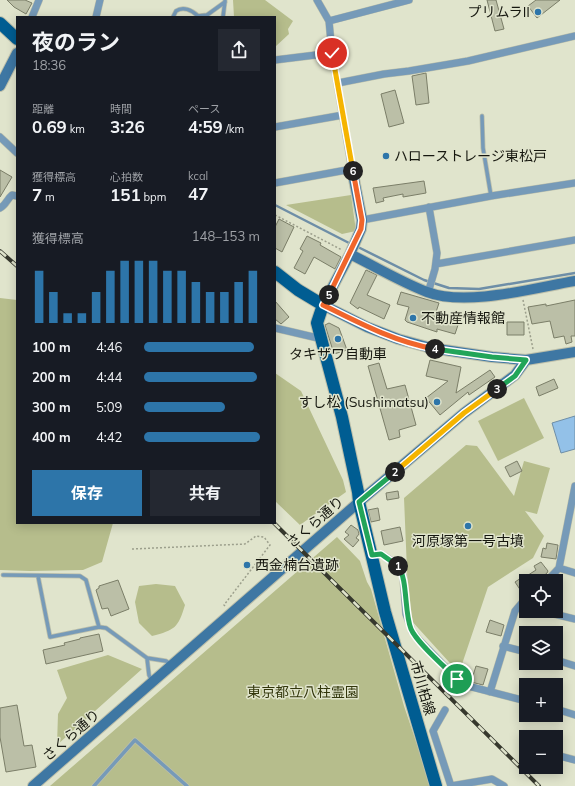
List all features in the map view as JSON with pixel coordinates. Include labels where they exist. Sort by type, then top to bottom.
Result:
[{"type":"main road","points":[[0,23],[16,38]]},
{"type":"main road","points":[[276,273],[298,290],[323,305]]},
{"type":"main road","name":"市川柏線","points":[[323,305],[317,323],[342,417],[359,502],[386,612],[436,786]]},
{"type":"street","points":[[32,16],[39,0]]},
{"type":"street","points":[[96,16],[100,0]]},
{"type":"street","points":[[317,0],[329,21],[332,53],[362,220],[361,229],[353,249],[323,305],[367,327],[398,339],[431,348],[492,357],[530,359],[575,352]]},
{"type":"street","points":[[329,21],[409,0]]},
{"type":"street","points":[[338,83],[468,61],[575,36]]},
{"type":"street","points":[[276,60],[332,53]]},
{"type":"street","points":[[0,86],[16,55]]},
{"type":"street","points":[[276,127],[343,115]]},
{"type":"street","points":[[0,137],[16,152]]},
{"type":"street","points":[[276,184],[352,169]]},
{"type":"street","points":[[362,220],[491,196],[575,183]]},
{"type":"street","points":[[0,208],[4,206],[8,198],[12,195],[16,196]]},
{"type":"street","points":[[429,207],[437,253],[433,278],[429,290]]},
{"type":"street","points":[[436,264],[575,240]]},
{"type":"street","points":[[353,249],[429,290],[456,297],[483,297],[575,281]]},
{"type":"street","points":[[276,328],[322,339]]},
{"type":"street","name":"さくら通り","points":[[33,786],[359,502],[464,413],[515,376],[530,359]]},
{"type":"street","points":[[553,574],[559,568],[573,510],[575,486]]},
{"type":"street","points":[[372,555],[381,554],[400,568],[403,576],[406,614],[412,631],[457,679],[468,686],[519,699]]},
{"type":"street","points":[[559,568],[575,573]]},
{"type":"street","points":[[490,692],[503,646],[518,605]]},
{"type":"street","points":[[563,616],[575,619]]},
{"type":"street","points":[[503,646],[519,650]]},
{"type":"street","points":[[563,662],[575,666]]},
{"type":"street","points":[[445,710],[433,731],[451,786],[492,779],[504,786]]},
{"type":"street","points":[[563,711],[575,714]]},
{"type":"street","points":[[563,757],[575,760]]},
{"type":"lane","points":[[174,16],[176,11],[183,8],[192,11],[198,16],[207,14],[225,1]]},
{"type":"lane","points":[[223,16],[225,1]]},
{"type":"lane","points":[[482,116],[483,148],[491,196]]},
{"type":"lane","points":[[3,575],[80,576],[86,580],[99,627]]},
{"type":"lane","points":[[38,576],[50,637],[99,627],[106,628],[147,658],[166,661],[172,665]]},
{"type":"lane","points":[[147,658],[149,675],[153,682]]},
{"type":"lane","points":[[94,786],[135,740],[187,786]]},
{"type":"path","points":[[276,215],[353,249]]},
{"type":"path","points":[[521,291],[530,359]]},
{"type":"path","points":[[132,549],[244,544],[256,536],[264,537],[270,545],[224,605],[231,614]]},
{"type":"green space","points":[[233,0],[265,0],[293,21],[288,29],[289,34],[276,46],[276,16],[234,16]]},
{"type":"green space","points":[[351,195],[356,231],[342,234],[286,205]]},
{"type":"green space","points":[[0,298],[16,300],[16,524],[113,524],[102,562],[83,570],[0,570]]},
{"type":"green space","points":[[276,374],[301,391],[343,480],[346,492],[300,525],[276,502]]},
{"type":"green space","points":[[524,398],[544,438],[498,461],[478,421]]},
{"type":"green space","points":[[466,445],[477,446],[514,496],[524,461],[550,468],[537,514],[525,511],[544,536],[533,558],[488,587],[459,673],[409,618],[404,498]]},
{"type":"green space","name":"東京都立八柱霊園","points":[[337,537],[360,561],[371,589],[404,706],[431,786],[50,786]]},
{"type":"green space","points":[[156,584],[175,586],[185,605],[178,623],[171,630],[152,636],[139,623],[135,602],[139,586]]},
{"type":"green space","points":[[108,655],[142,669],[57,745],[58,714],[67,698],[57,670]]},
{"type":"water","points":[[575,416],[575,449],[561,453],[552,423]]},
{"type":"building","points":[[7,0],[25,0],[32,3],[26,14],[14,7]]},
{"type":"building","points":[[487,0],[496,0],[504,29],[495,31]]},
{"type":"building","name":"プリムラII","points":[[536,0],[560,0],[537,18],[528,6]]},
{"type":"building","points":[[426,73],[429,103],[416,105],[412,76]]},
{"type":"building","points":[[395,90],[404,123],[389,127],[381,94]]},
{"type":"building","points":[[0,170],[12,177],[0,197]]},
{"type":"building","points":[[424,181],[426,193],[403,197],[403,194],[383,198],[384,201],[376,203],[373,188]]},
{"type":"building","points":[[279,219],[294,227],[282,252],[276,249],[276,225]]},
{"type":"building","points":[[307,236],[321,243],[320,245],[341,257],[335,269],[314,257],[305,274],[294,268],[303,251],[300,249]]},
{"type":"building","points":[[366,270],[377,275],[367,295],[390,305],[384,319],[359,307],[358,309],[350,303]]},
{"type":"building","points":[[401,292],[439,303],[434,318],[458,325],[455,334],[437,329],[437,332],[407,322],[405,320],[409,307],[397,304]]},
{"type":"building","points":[[575,300],[575,336],[571,336],[572,342],[566,344],[564,336],[554,338],[550,321],[532,324],[528,307],[546,304],[546,306]]},
{"type":"building","points":[[276,302],[289,317],[281,324],[276,320]]},
{"type":"building","points":[[507,322],[524,322],[524,335],[507,335]]},
{"type":"building","points":[[329,323],[339,328],[347,350],[334,354],[325,325]]},
{"type":"building","points":[[430,360],[461,367],[456,393],[490,370],[495,377],[469,395],[468,392],[440,415],[426,398],[448,381],[426,376]]},
{"type":"building","points":[[379,363],[387,389],[405,385],[416,425],[399,430],[400,437],[389,440],[368,366]]},
{"type":"building","points":[[554,379],[558,388],[539,396],[536,387]]},
{"type":"building","points":[[517,461],[522,471],[510,477],[505,467]]},
{"type":"building","points":[[398,491],[399,498],[387,500],[386,493]]},
{"type":"building","points":[[378,508],[380,520],[371,522],[368,510]]},
{"type":"building","points":[[351,525],[358,530],[359,534],[356,538],[359,540],[353,547],[344,539],[349,535],[345,532]]},
{"type":"building","points":[[400,527],[403,541],[384,545],[381,531]]},
{"type":"building","points":[[547,543],[558,545],[556,559],[541,557],[543,548],[546,549]]},
{"type":"building","points":[[541,562],[548,571],[546,574],[530,574],[536,570],[534,566]]},
{"type":"building","points":[[519,579],[519,588],[515,582]]},
{"type":"building","points":[[118,580],[129,609],[111,616],[108,608],[102,609],[96,590],[99,586]]},
{"type":"building","points":[[490,620],[504,625],[501,636],[486,632]]},
{"type":"building","points":[[99,634],[103,651],[46,664],[43,650],[65,645],[64,643],[80,638]]},
{"type":"building","points":[[476,666],[488,669],[483,685],[471,682]]},
{"type":"building","points":[[17,705],[24,746],[32,745],[36,767],[6,772],[0,737],[0,708]]},
{"type":"waterway","points":[[276,206],[351,244]]},
{"type":"waterway","points":[[356,246],[424,280],[449,288],[479,289],[575,273]]},
{"type":"railway","points":[[0,251],[16,265]]},
{"type":"railway","points":[[275,524],[539,786]]},
{"type":"place","name":"プリムラII","points":[[538,12]]},
{"type":"place","name":"ハローストレージ東松戸","points":[[386,156]]},
{"type":"place","name":"不動産情報館","points":[[413,318]]},
{"type":"place","name":"タキザワ自動車","points":[[338,339]]},
{"type":"place","name":"すし松 (Sushimatsu)","points":[[437,402]]},
{"type":"place","name":"河原塚第一号古墳","points":[[468,526]]},
{"type":"place","name":"西金楠台遺跡","points":[[247,565]]},
{"type":"route","points":[[332,53],[362,220],[361,229],[352,250],[323,305],[367,327],[398,339],[431,348],[464,354],[526,360],[515,376],[464,413],[359,502],[372,555],[381,554],[400,568],[403,576],[406,614],[412,631],[457,679]]}]
